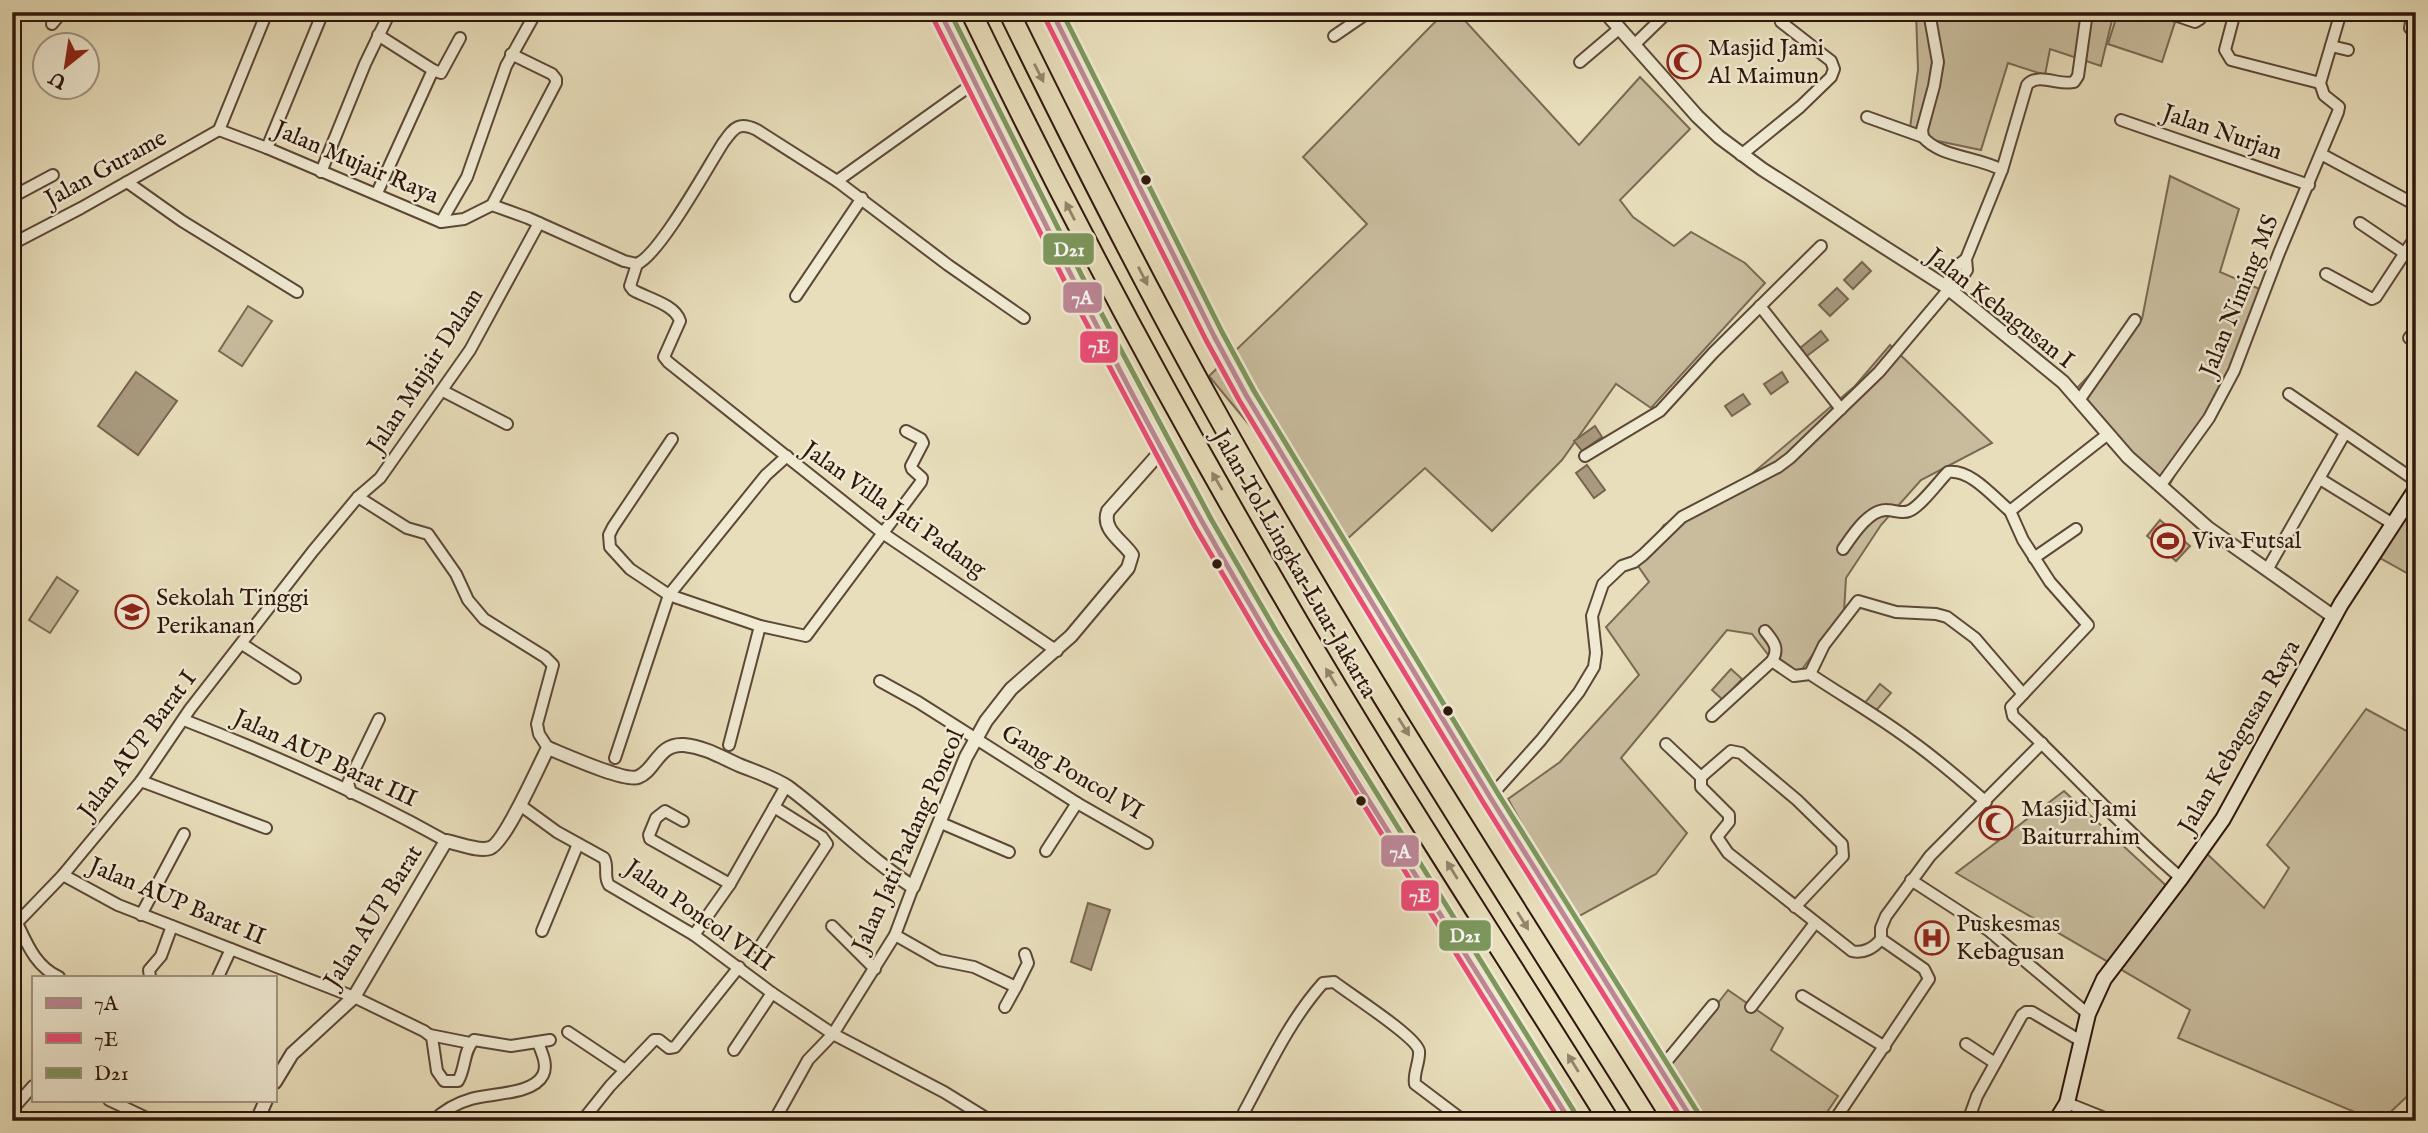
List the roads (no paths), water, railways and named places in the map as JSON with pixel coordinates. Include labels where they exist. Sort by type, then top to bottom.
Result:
[{"type":"highway","points":[[940,12],[1163,449],[1269,636],[1561,1117]]},
{"type":"highway","name":"Jalan Tol Lingkar Luar Jakarta","points":[[971,12],[1113,294],[1277,587],[1362,728],[1609,1121]]},
{"type":"highway","name":"Jalan Tol Lingkar Luar Jakarta","points":[[1009,12],[1172,332],[1291,542],[1649,1121]]},
{"type":"highway","points":[[1059,15],[1214,336],[1240,383],[1490,797],[1693,1121]]},
{"type":"main road","name":"Jalan Kebagusan Raya","points":[[2061,1113],[2088,1014],[2104,979],[2181,878],[2237,797],[2334,617],[2416,488]]},
{"type":"street","points":[[52,24],[62,12]]},
{"type":"street","points":[[219,130],[267,12]]},
{"type":"street","points":[[267,148],[323,12]]},
{"type":"street","points":[[321,173],[390,12]]},
{"type":"street","points":[[441,222],[467,177],[512,54],[536,12]]},
{"type":"street","points":[[1334,36],[1369,12]]},
{"type":"street","name":"Jalan Kebagusan I","points":[[1605,12],[1697,116],[1741,155],[1951,291],[2031,354],[2080,399],[2128,457],[2208,528],[2334,617]]},
{"type":"street","points":[[1635,44],[1668,12]]},
{"type":"street","points":[[1741,155],[1800,107],[1831,77],[1834,69],[1831,61],[1781,22],[1787,12]]},
{"type":"street","points":[[1923,137],[1922,130],[1938,62],[1929,12]]},
{"type":"street","points":[[1490,797],[1541,740],[1579,692],[1594,667],[1596,653],[1592,616],[1603,584],[1622,566],[1643,555],[1682,517],[1778,467],[1893,355],[1967,270],[1966,259],[2002,170],[2027,85],[2031,80],[2038,79],[2067,84],[2074,82],[2078,76],[2087,12]]},
{"type":"street","points":[[2166,12],[2195,22],[2200,19],[2202,12]]},
{"type":"street","points":[[2235,12],[2225,50],[2231,60],[2320,83],[2341,12]]},
{"type":"street","points":[[2413,12],[2410,28],[2415,33]]},
{"type":"street","points":[[1580,62],[1620,28]]},
{"type":"street","points":[[378,35],[433,71],[441,73],[460,38]]},
{"type":"street","points":[[2331,46],[2348,50]]},
{"type":"street","points":[[512,54],[552,74],[556,83],[492,205],[624,261],[637,264],[646,259],[662,239],[731,132],[739,126],[747,125],[862,198],[948,265],[1024,318]]},
{"type":"street","points":[[377,193],[433,71]]},
{"type":"street","points":[[837,181],[974,83]]},
{"type":"street","name":"Jalan Niming MS","points":[[2160,486],[2209,418],[2224,392],[2309,185],[2339,107],[2324,94],[2320,83]]},
{"type":"street","points":[[1867,117],[1923,137],[1933,147],[1991,164],[2002,170]]},
{"type":"street","name":"Jalan Nurjan","points":[[2121,120],[2309,185]]},
{"type":"street","name":"Jalan Mujair Raya","points":[[219,130],[321,173],[377,193],[441,222],[464,219],[492,205]]},
{"type":"street","name":"Jalan Gurame","points":[[12,244],[219,130]]},
{"type":"street","points":[[2321,154],[2416,205]]},
{"type":"street","points":[[12,197],[53,175]]},
{"type":"street","points":[[127,182],[182,221],[297,292]]},
{"type":"street","points":[[796,296],[862,198]]},
{"type":"street","name":"Jalan Mujair Dalam","points":[[358,497],[380,478],[443,391],[499,301],[539,223]]},
{"type":"street","points":[[2360,223],[2416,261]]},
{"type":"street","points":[[2326,274],[2372,299],[2376,297],[2416,236]]},
{"type":"street","points":[[1585,456],[1660,411],[1713,353],[1821,246]]},
{"type":"street","points":[[637,264],[631,288],[679,316],[680,321],[664,357],[666,360],[787,456]]},
{"type":"street","points":[[1760,306],[1840,409]]},
{"type":"street","points":[[2080,399],[2135,320]]},
{"type":"street","points":[[443,391],[507,424]]},
{"type":"street","points":[[2289,394],[2416,481]]},
{"type":"street","points":[[672,439],[609,535],[610,547],[622,561],[669,595],[760,626],[806,636],[922,481],[911,466],[923,443],[906,431]]},
{"type":"street","points":[[2267,570],[2346,433]]},
{"type":"street","points":[[2010,512],[2108,434]]},
{"type":"street","name":"Jalan Jati Padang Poncol","points":[[774,1121],[808,1060],[833,1034],[895,935],[954,786],[986,721],[1011,689],[1057,651],[1128,568],[1132,555],[1110,530],[1105,517],[1134,479],[1163,449]]},
{"type":"street","name":"Jalan Villa Jati Padang","points":[[669,595],[766,475],[787,456],[884,534],[1057,651]]},
{"type":"street","points":[[1843,549],[1855,532],[1877,512],[1884,509],[1903,512],[1913,510],[1948,472],[1955,471],[1969,476],[2010,512],[2049,582],[2088,625],[2011,707],[2013,716],[2181,878]]},
{"type":"street","points":[[2320,479],[2393,524]]},
{"type":"street","points":[[358,497],[407,528],[428,534],[456,574],[468,600],[484,619],[545,657],[553,665],[537,724],[539,734],[548,748],[627,778],[641,776],[661,753],[682,744],[718,754],[786,786],[866,853],[914,887]]},
{"type":"street","name":"Jalan AUP Barat I","points":[[15,925],[63,875],[141,781],[242,643],[358,497]]},
{"type":"street","points":[[2034,558],[2076,529]]},
{"type":"street","points":[[615,758],[669,595]]},
{"type":"street","points":[[1810,674],[1824,645],[1858,601],[1896,612],[1947,617],[1975,638],[2023,694]]},
{"type":"street","points":[[729,745],[760,626]]},
{"type":"street","points":[[1712,716],[1772,661],[1777,653],[1765,631]]},
{"type":"street","points":[[242,643],[295,678]]},
{"type":"street","points":[[1772,661],[1794,677],[1810,674],[1909,739],[1986,802]]},
{"type":"street","name":"Gang Poncol VI","points":[[880,681],[1077,803],[1147,843]]},
{"type":"street","points":[[351,793],[348,783],[379,719]]},
{"type":"street","name":"Jalan AUP Barat III","points":[[184,720],[278,757],[394,812],[446,841]]},
{"type":"street","points":[[1881,939],[1882,922],[1911,880],[1944,841],[1986,802],[2042,743]]},
{"type":"street","points":[[1667,744],[1701,777],[1701,787],[1730,817],[1717,837],[1718,842],[1743,867],[1852,951],[1860,953],[1881,939]]},
{"type":"street","name":"Jalan AUP Barat","points":[[276,1080],[292,1054],[354,997],[446,841],[484,849],[496,844],[520,805],[548,748]]},
{"type":"street","points":[[1701,777],[1731,751],[1741,753],[1797,800],[1842,844],[1843,856],[1795,907]]},
{"type":"street","points":[[141,781],[266,828]]},
{"type":"street","points":[[694,935],[730,884],[786,786]]},
{"type":"street","points":[[1046,851],[1077,803]]},
{"type":"street","name":"Jalan Poncol VIII","points":[[520,805],[540,821],[604,858],[609,885],[694,935],[833,1034],[944,1092],[991,1121]]},
{"type":"street","points":[[759,948],[827,844],[822,837],[774,807]]},
{"type":"street","points":[[683,821],[665,811],[660,814],[649,835],[650,839],[730,884]]},
{"type":"street","points":[[941,822],[1009,852]]},
{"type":"street","points":[[141,915],[184,834]]},
{"type":"street","points":[[542,930],[578,844]]},
{"type":"street","name":"Jalan AUP Barat II","points":[[63,875],[141,915],[354,997],[430,1035],[470,1043],[474,1040],[511,1046],[544,1042],[545,1070],[533,1086],[472,1098],[453,1105],[433,1121]]},
{"type":"street","points":[[1911,880],[1988,930],[2088,1014]]},
{"type":"street","points":[[1751,1007],[1815,923]]},
{"type":"street","points":[[15,925],[40,965],[57,976]]},
{"type":"street","points":[[150,976],[149,970],[161,956],[172,926]]},
{"type":"street","points":[[832,926],[875,969]]},
{"type":"street","points":[[895,935],[939,960],[974,967],[1016,987]]},
{"type":"street","points":[[1834,1121],[1929,979],[1924,969],[1881,939]]},
{"type":"street","points":[[218,976],[232,949]]},
{"type":"street","points":[[1005,1007],[1028,963],[1025,954]]},
{"type":"street","points":[[582,1121],[625,1070],[654,1041],[660,1041],[669,1048],[675,1047],[739,967]]},
{"type":"street","points":[[1246,1121],[1244,1112],[1305,1004],[1323,983],[1334,982],[1407,1035],[1419,1052],[1415,1084],[1464,1121]]},
{"type":"street","points":[[734,1050],[772,993]]},
{"type":"street","points":[[1802,996],[1885,1047]]},
{"type":"street","points":[[1661,1068],[1713,1005]]},
{"type":"street","points":[[1968,1121],[1977,1096],[2026,1012],[2032,1012],[2081,1041]]},
{"type":"street","points":[[568,1032],[625,1070]]},
{"type":"street","points":[[430,1035],[437,1071],[444,1082],[458,1081],[461,1078],[470,1043]]},
{"type":"street","points":[[1966,1044],[1995,1063]]},
{"type":"street","points":[[12,1110],[32,1087]]},
{"type":"street","points":[[113,1102],[153,1121]]},
{"type":"street","points":[[257,1121],[264,1102]]},
{"type":"street","points":[[2061,1113],[2078,1121]]},
{"type":"street","points":[[2061,1113],[2112,1121]]},
{"type":"place","name":"Masjid Jami Al Maimun","points":[[1684,62]]},
{"type":"place","name":"Viva Futsal","points":[[2168,541]]},
{"type":"place","name":"Sekolah Tinggi Perikanan","points":[[132,612]]},
{"type":"place","name":"Masjid Jami Baiturrahim","points":[[1996,823]]},
{"type":"place","name":"Puskesmas Kebagusan","points":[[1932,938]]}]
